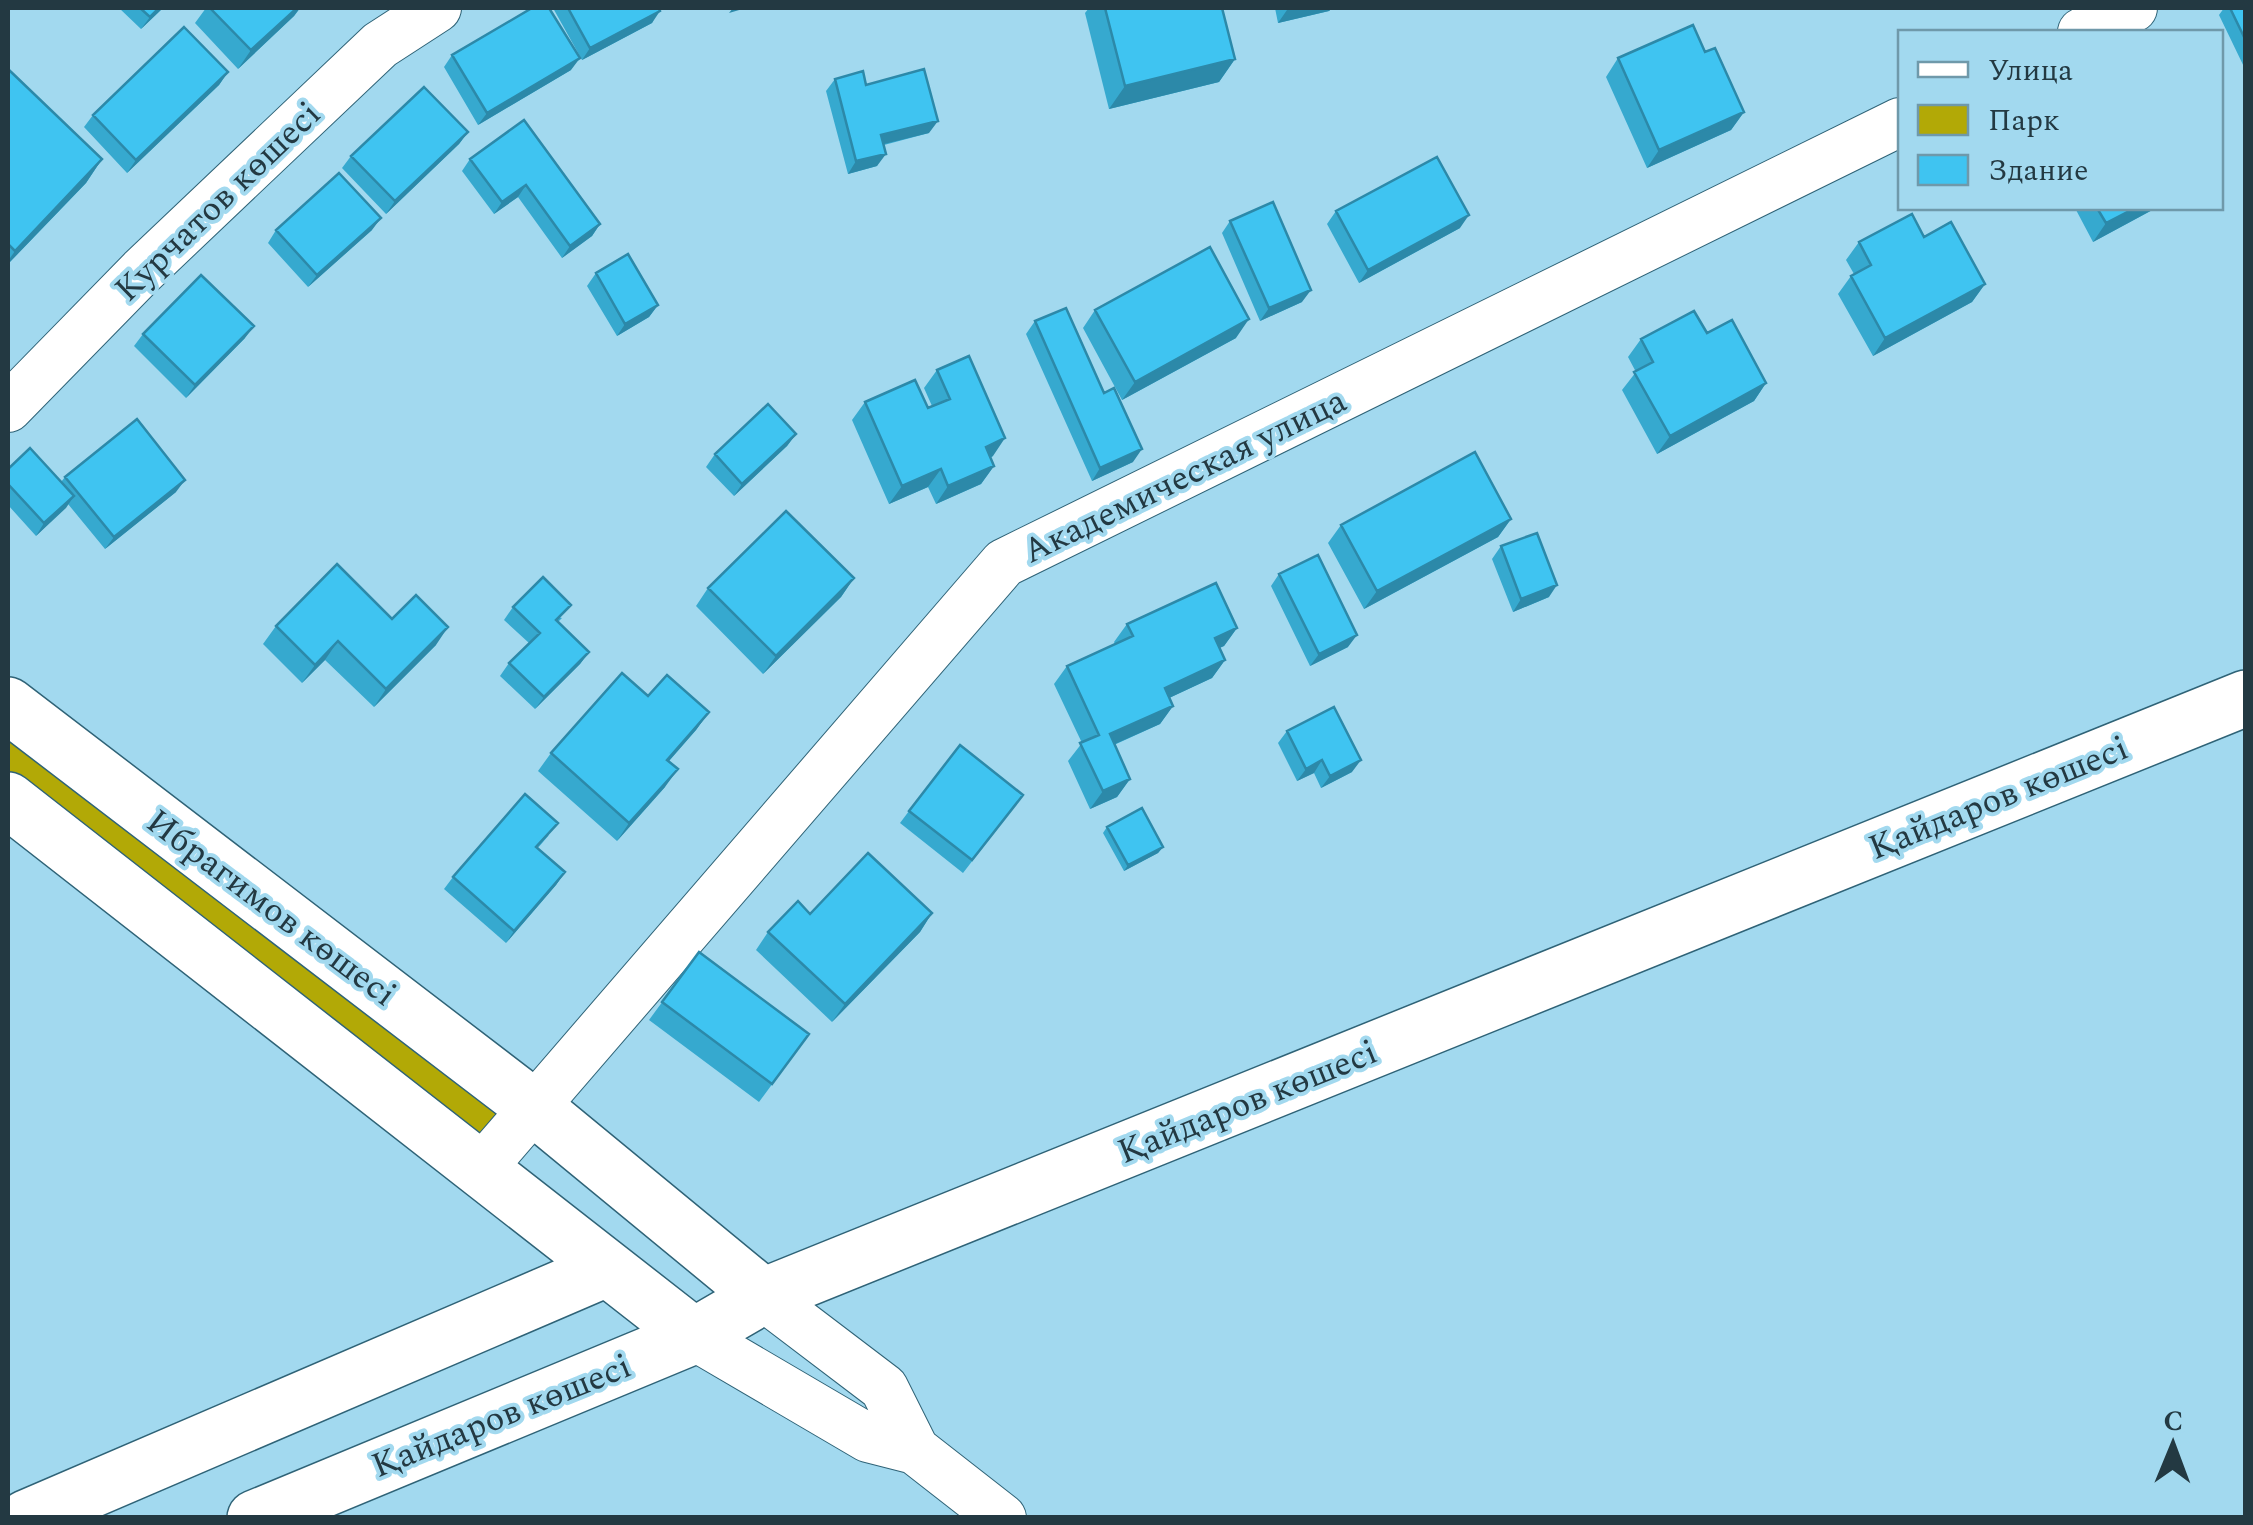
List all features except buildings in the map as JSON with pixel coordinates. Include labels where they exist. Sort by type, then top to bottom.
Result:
[{"type":"street","name":"Курчатов көшесі","points":[[8,408],[142,271],[380,45],[437,8]]},
{"type":"street","points":[[2086,30],[2133,8]]},
{"type":"street","name":"Академическая улица","points":[[536,1109],[1004,563],[1898,123]]},
{"type":"street","name":"Қайдаров көшесі","points":[[255,1518],[694,1336],[763,1296],[2246,698]]},
{"type":"street","name":"Ибрагимов көшесі","points":[[8,704],[536,1109],[763,1296],[884,1388],[915,1450]]},
{"type":"street","name":"Ибрагимов көшесі","points":[[8,800],[694,1336],[868,1438],[915,1450],[1002,1518]]},
{"type":"street","points":[[479,1171],[536,1109]]},
{"type":"street","points":[[26,1518],[606,1269]]},
{"type":"green space","points":[[8,713],[530,1109],[496,1150],[8,787]]}]
